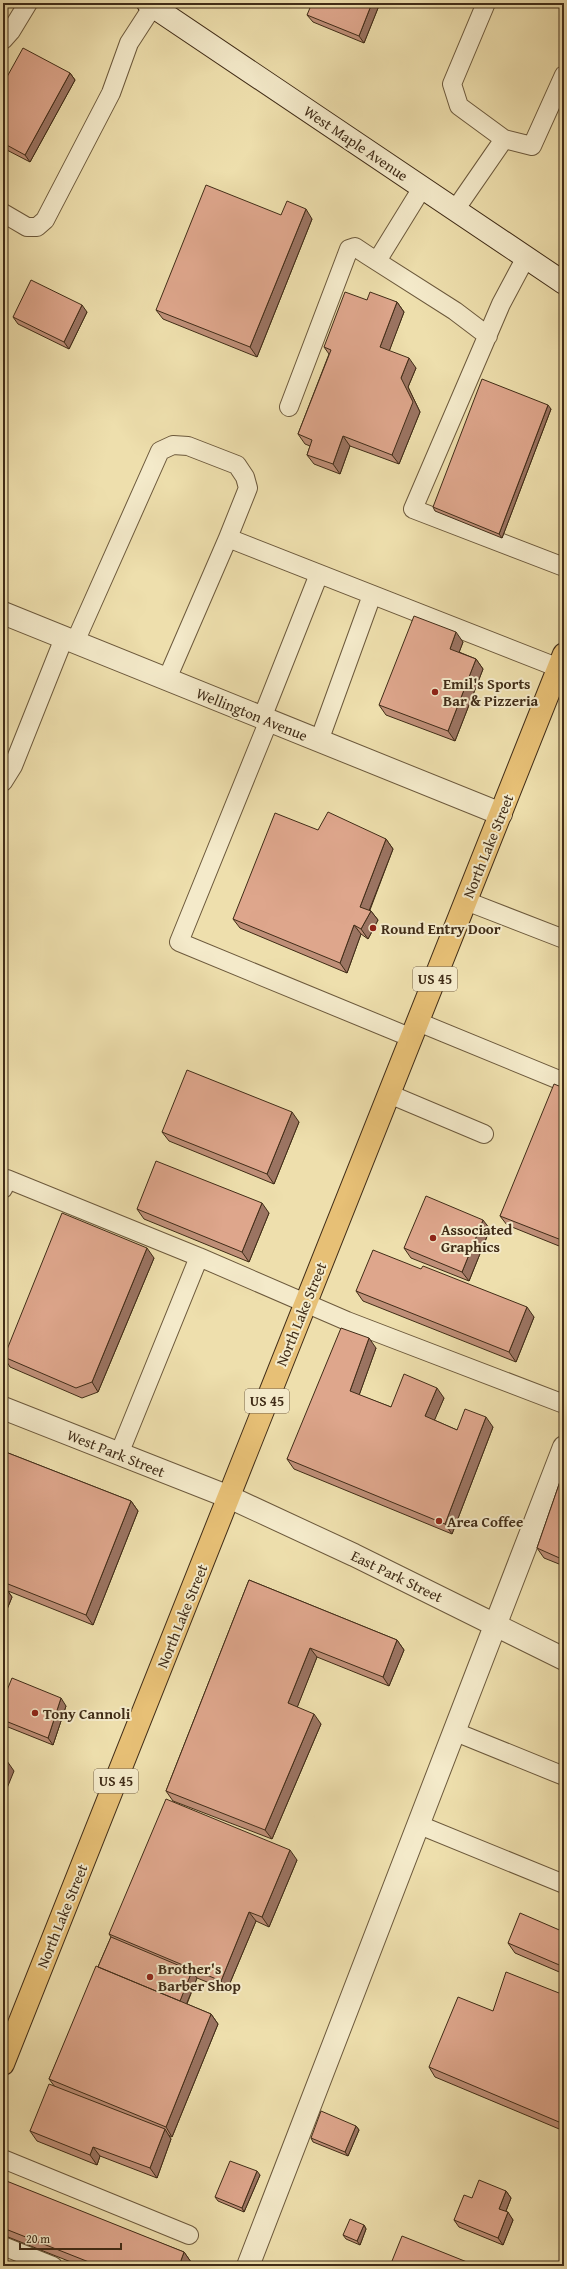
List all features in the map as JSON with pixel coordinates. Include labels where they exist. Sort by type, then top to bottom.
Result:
[{"type":"main road","name":"North Lake Street","points":[[3,2062],[229,1498],[561,661]]},
{"type":"street","name":"West Maple Avenue","points":[[150,5],[564,283]]},
{"type":"street","name":"Wellington Avenue","points":[[3,613],[501,814]]},
{"type":"street","name":"West Park Street","points":[[3,1408],[229,1498]]},
{"type":"street","points":[[248,2266],[453,1730],[564,1447]]},
{"type":"street","name":"East Park Street","points":[[229,1498],[354,1555],[564,1659]]},
{"type":"lane","points":[[3,40],[11,32],[28,3]]},
{"type":"lane","points":[[486,3],[452,84],[459,106],[504,138],[532,146],[564,75]]},
{"type":"lane","points":[[3,213],[27,227],[37,227],[45,220],[111,93],[129,43],[150,5]]},
{"type":"lane","points":[[455,210],[504,138]]},
{"type":"lane","points":[[378,261],[422,188]]},
{"type":"lane","points":[[289,407],[349,249],[355,247],[378,261],[455,311],[488,336]]},
{"type":"lane","points":[[526,257],[501,304],[413,509],[564,567]]},
{"type":"lane","points":[[3,782],[13,766],[70,640],[160,451],[173,445],[188,446],[237,465],[245,477],[248,488],[167,679]]},
{"type":"lane","points":[[228,538],[372,595],[561,661]]},
{"type":"lane","points":[[319,574],[179,942],[415,1030],[564,1082]]},
{"type":"lane","points":[[319,741],[372,595]]},
{"type":"lane","points":[[466,901],[564,939]]},
{"type":"lane","points":[[389,1094],[484,1134]]},
{"type":"lane","points":[[3,1189],[7,1178],[199,1257],[306,1304],[564,1404]]},
{"type":"lane","points":[[119,1454],[199,1257]]},
{"type":"lane","points":[[453,1730],[564,1776]]},
{"type":"lane","points":[[417,1824],[564,1884]]},
{"type":"lane","points":[[3,2159],[189,2235]]},
{"type":"lane","points":[[3,2246],[53,2266]]},
{"type":"building","points":[[312,3],[372,3],[359,36],[307,15]]},
{"type":"building","points":[[23,48],[70,73],[25,155],[3,143],[3,84]]},
{"type":"building","points":[[206,185],[281,215],[287,201],[306,209],[250,347],[156,310]]},
{"type":"building","points":[[31,280],[82,305],[64,342],[13,317]]},
{"type":"building","points":[[345,292],[367,300],[370,292],[397,302],[380,347],[409,358],[401,378],[413,402],[392,455],[343,436],[333,464],[307,455],[312,440],[298,434],[331,350],[324,347]]},
{"type":"building","points":[[482,379],[548,405],[499,534],[433,507]]},
{"type":"building","name":"Emil's Sports Bar & Pizzeria","points":[[414,616],[456,632],[450,649],[476,659],[448,731],[379,705]]},
{"type":"building","points":[[328,812],[386,839],[360,907],[371,911],[361,929],[354,925],[340,963],[233,919],[275,813],[318,830]]},
{"type":"building","points":[[187,1070],[292,1112],[267,1174],[162,1132]]},
{"type":"building","points":[[554,1084],[564,1088],[564,1241],[500,1216]]},
{"type":"building","points":[[156,1161],[262,1203],[242,1252],[137,1209]]},
{"type":"building","points":[[426,1196],[483,1220],[462,1272],[404,1248]]},
{"type":"building","points":[[62,1213],[147,1248],[92,1382],[76,1388],[4,1357]]},
{"type":"building","points":[[373,1250],[421,1269],[423,1266],[527,1307],[509,1352],[356,1291]]},
{"type":"building","points":[[341,1328],[369,1338],[350,1391],[391,1407],[404,1374],[437,1388],[425,1416],[457,1430],[465,1409],[486,1417],[445,1524],[287,1459]]},
{"type":"building","points":[[3,1451],[131,1501],[86,1615],[3,1582]]},
{"type":"building","points":[[564,1470],[564,1560],[537,1548]]},
{"type":"building","points":[[249,1580],[397,1640],[383,1677],[310,1648],[288,1703],[314,1714],[265,1830],[166,1791]]},
{"type":"building","points":[[3,1588],[7,1590],[3,1599]]},
{"type":"building","name":"Tony Cannoli","points":[[12,1678],[61,1698],[48,1738],[3,1720],[3,1700]]},
{"type":"building","points":[[3,1760],[7,1761],[3,1770]]},
{"type":"building","points":[[166,1799],[290,1850],[262,1917],[249,1912],[221,1981],[109,1934]]},
{"type":"building","points":[[520,1913],[564,1932],[564,1967],[508,1943]]},
{"type":"building","name":"Brother's Barber Shop","points":[[111,1937],[192,1971],[180,2001],[98,1967]]},
{"type":"building","points":[[96,1966],[211,2014],[166,2127],[49,2079]]},
{"type":"building","points":[[506,1972],[564,1995],[564,2110],[559,2122],[429,2067],[458,1997],[493,2011]]},
{"type":"building","points":[[49,2084],[165,2129],[150,2168],[93,2147],[90,2155],[30,2131]]},
{"type":"building","points":[[321,2111],[356,2126],[345,2152],[311,2138]]},
{"type":"building","points":[[230,2161],[257,2171],[242,2208],[215,2197]]},
{"type":"building","points":[[4,2180],[184,2252],[179,2266],[99,2266],[3,2228]]},
{"type":"building","points":[[479,2180],[506,2191],[499,2209],[508,2212],[498,2238],[454,2220],[464,2195],[472,2198]]},
{"type":"building","points":[[350,2219],[364,2225],[357,2241],[343,2235]]},
{"type":"building","points":[[402,2236],[472,2264],[471,2266],[390,2266]]},
{"type":"place","name":"Emil's Sports Bar & Pizzeria","points":[[435,692]]},
{"type":"place","name":"Round Entry Door","points":[[373,928]]},
{"type":"place","name":"Associated Graphics","points":[[433,1238]]},
{"type":"place","name":"Area Coffee","points":[[439,1521]]},
{"type":"place","name":"Tony Cannoli","points":[[35,1713]]},
{"type":"place","name":"Brother's Barber Shop","points":[[150,1977]]}]
